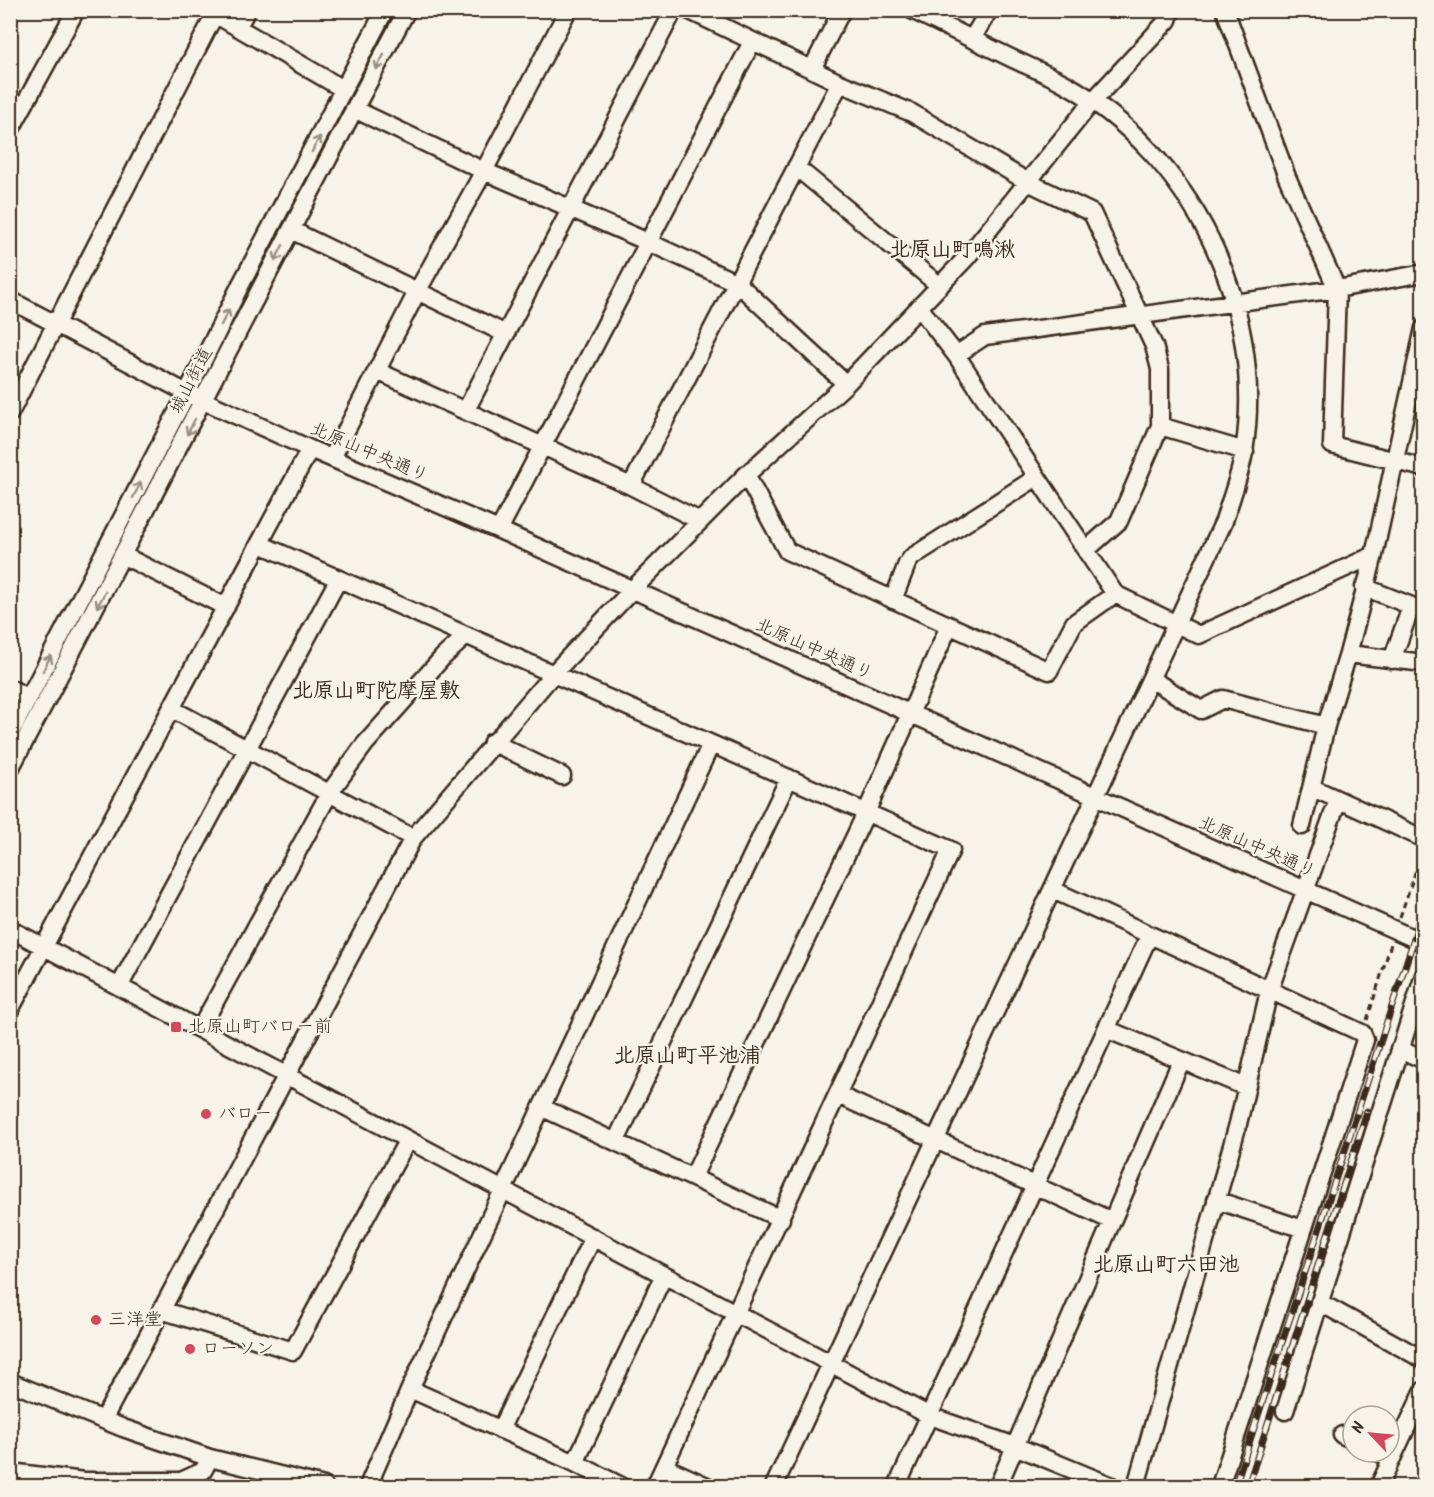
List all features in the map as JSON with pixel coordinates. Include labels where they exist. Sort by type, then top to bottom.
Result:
[{"type":"street","points":[[10,131],[76,10]]},
{"type":"street","points":[[238,27],[247,10]]},
{"type":"street","name":"城山街道","points":[[10,734],[240,286],[385,10]]},
{"type":"street","name":"城山街道","points":[[10,769],[124,556],[407,10]]},
{"type":"street","points":[[332,458],[418,290],[484,171],[568,10]]},
{"type":"street","points":[[466,410],[674,10]]},
{"type":"street","points":[[688,10],[840,83],[912,112],[1028,182],[1092,213],[1154,346],[1160,369],[1160,426],[1119,521],[1086,550]]},
{"type":"street","points":[[812,69],[842,10]]},
{"type":"street","points":[[774,1486],[1128,725],[1177,625],[1224,521],[1240,474],[1245,450],[1248,368],[1235,302],[1226,272],[1211,239],[1178,184],[1125,126],[1065,84],[912,10]]},
{"type":"street","points":[[972,39],[989,10]]},
{"type":"street","points":[[103,1420],[413,838],[492,742],[632,590],[746,476],[846,384],[967,257],[1092,102],[1168,20],[1171,10]]},
{"type":"street","points":[[1225,10],[1287,177],[1337,289],[1332,445],[1424,468]]},
{"type":"street","points":[[10,413],[57,324],[212,12],[343,89]]},
{"type":"street","points":[[499,530],[752,42]]},
{"type":"street","points":[[631,486],[840,83]]},
{"type":"street","points":[[354,109],[484,171],[737,283],[846,384]]},
{"type":"street","points":[[796,167],[940,286]]},
{"type":"street","points":[[291,230],[506,334]]},
{"type":"street","points":[[956,355],[985,336],[1337,289],[1424,273]]},
{"type":"street","name":"北原山中央通り","points":[[10,300],[187,393],[310,449],[499,530],[1424,943]]},
{"type":"street","points":[[919,307],[956,355],[1115,594],[1199,635],[1374,555]]},
{"type":"street","points":[[1302,826],[1326,726],[1374,555],[1424,328]]},
{"type":"street","points":[[377,371],[631,486],[700,521]]},
{"type":"street","points":[[1160,426],[1245,450]]},
{"type":"street","points":[[10,1010],[310,449]]},
{"type":"street","points":[[746,476],[787,551],[1049,671],[1074,622],[1115,594]]},
{"type":"street","points":[[893,600],[912,557],[1037,477]]},
{"type":"street","points":[[260,544],[951,850],[655,1486]]},
{"type":"street","points":[[124,556],[226,607]]},
{"type":"street","points":[[119,987],[338,580]]},
{"type":"street","points":[[1364,587],[1417,609],[1392,660]]},
{"type":"street","points":[[693,1177],[866,813],[949,626]]},
{"type":"street","points":[[200,1029],[330,792],[365,744],[443,657],[465,636]]},
{"type":"street","points":[[1348,654],[1424,663]]},
{"type":"street","points":[[1151,679],[1202,710],[1222,699],[1326,726]]},
{"type":"street","points":[[10,688],[29,698]]},
{"type":"street","points":[[172,710],[413,838]]},
{"type":"street","points":[[492,742],[562,776]]},
{"type":"street","points":[[368,1486],[410,1389],[711,744]]},
{"type":"street","points":[[616,1141],[789,778]]},
{"type":"street","points":[[1312,788],[1424,839]]},
{"type":"street","points":[[1136,1486],[1216,1200],[1269,991],[1338,800]]},
{"type":"street","points":[[1053,890],[1362,1033],[1365,1040],[1220,1486]]},
{"type":"street","points":[[10,928],[407,1141],[930,1416],[1015,1446],[1092,1483],[1112,1486]]},
{"type":"street","points":[[897,1486],[1149,936]]},
{"type":"street","points":[[1285,1411],[1424,975]]},
{"type":"street","points":[[1106,1029],[1246,1087]]},
{"type":"street","points":[[1399,1049],[1424,1060]]},
{"type":"street","points":[[998,1486],[1180,1061]]},
{"type":"street","points":[[838,1095],[1112,1221]]},
{"type":"street","points":[[543,1108],[781,1219]]},
{"type":"street","points":[[162,1310],[293,1352],[407,1141]]},
{"type":"street","points":[[1216,1200],[1303,1228]]},
{"type":"street","points":[[500,1430],[593,1237]]},
{"type":"street","points":[[575,1463],[664,1275]]},
{"type":"street","points":[[1319,1302],[1424,1360]]},
{"type":"street","points":[[10,1382],[103,1420],[271,1480],[324,1486]]},
{"type":"street","points":[[410,1389],[621,1486]]},
{"type":"street","points":[[1401,1428],[1424,1390]]},
{"type":"street","points":[[10,1472],[83,1484],[180,1484],[203,1471],[210,1458]]},
{"type":"street","points":[[1379,1486],[1383,1464]]},
{"type":"street","points":[[665,1467],[707,1486]]},
{"type":"path","points":[[1400,919],[1424,846]]},
{"type":"path","points":[[1362,1033],[1391,944],[1381,939]]},
{"type":"railway","points":[[1235,1486],[1414,939],[1424,900]]},
{"type":"railway","points":[[1248,1486],[1367,1111]]},
{"type":"place","name":"北原山町バロー前","points":[[176,1027]]},
{"type":"place","name":"バロー","points":[[206,1114]]},
{"type":"place","name":"三洋堂","points":[[96,1320]]},
{"type":"place","name":"ローソン","points":[[190,1349]]},
{"type":"district","name":"北原山町鳴湫","points":[[952,250]]},
{"type":"district","name":"北原山町陀摩屋敷","points":[[376,691]]},
{"type":"district","name":"北原山町平池浦","points":[[687,1056]]},
{"type":"district","name":"北原山町六田池","points":[[1166,1265]]}]
